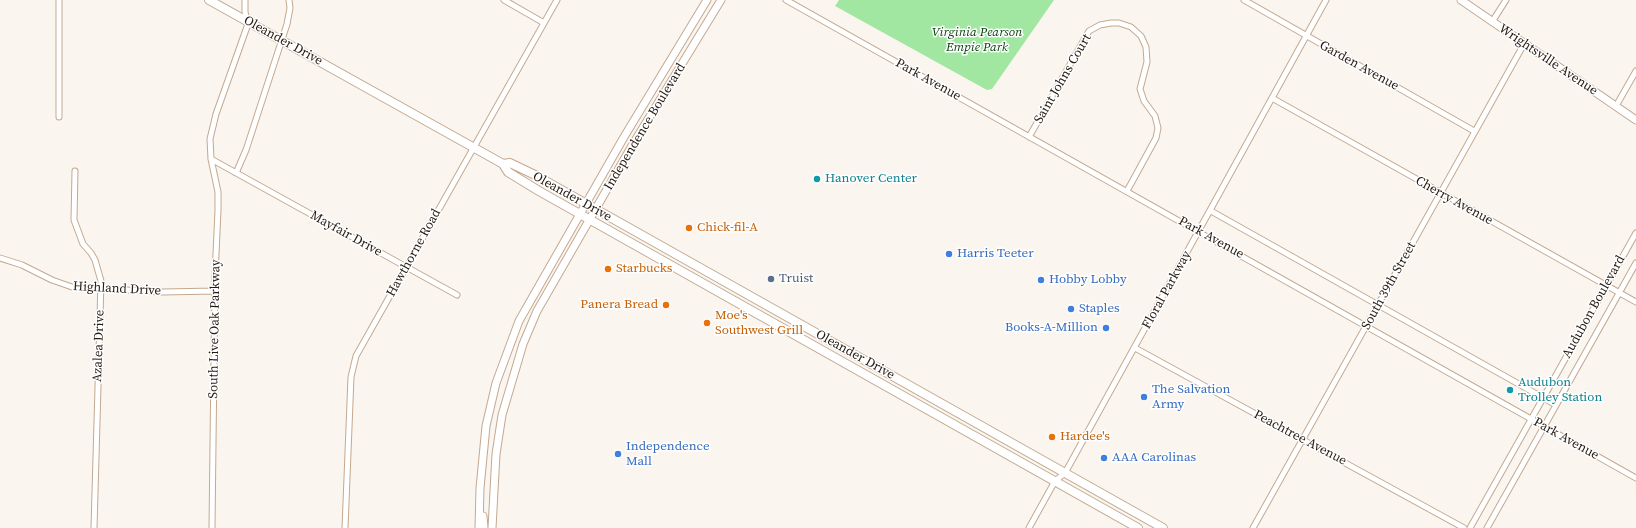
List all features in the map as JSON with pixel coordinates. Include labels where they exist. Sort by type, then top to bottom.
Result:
[{"type":"main road","name":"Oleander Drive","points":[[209,0],[474,147],[503,164],[508,172],[590,220],[1138,528]]},
{"type":"main road","name":"Independence Boulevard","points":[[479,528],[480,488],[486,426],[496,383],[511,341],[527,305],[624,137],[707,0]]},
{"type":"main road","name":"Independence Boulevard","points":[[492,528],[496,454],[502,415],[523,344],[539,307],[633,144],[721,0]]},
{"type":"main road","name":"Wrightsville Avenue","points":[[1461,0],[1636,120]]},
{"type":"main road","name":"Oleander Drive","points":[[503,164],[510,163],[586,204],[1163,528]]},
{"type":"main road","points":[[480,488],[484,528]]},
{"type":"street","points":[[59,0],[59,117]]},
{"type":"street","name":"South Live Oak Parkway","points":[[212,528],[218,192],[211,159],[211,134],[216,114],[245,35],[247,21],[245,0]]},
{"type":"street","points":[[211,159],[236,173],[246,150],[282,41],[289,15],[289,0]]},
{"type":"street","points":[[504,0],[544,23]]},
{"type":"street","name":"Hawthorne Road","points":[[345,528],[348,416],[352,371],[356,356],[557,0]]},
{"type":"street","name":"Park Avenue","points":[[786,0],[1636,478]]},
{"type":"street","name":"Garden Avenue","points":[[1244,0],[1474,131]]},
{"type":"street","name":"Floral Parkway","points":[[1065,473],[1211,211],[1326,0]]},
{"type":"street","points":[[1492,22],[1506,0]]},
{"type":"street","name":"Saint Johns Court","points":[[1029,137],[1088,33],[1100,25],[1111,23],[1119,23],[1131,27],[1141,36],[1146,47],[1147,62],[1140,89],[1144,101],[1155,116],[1158,128],[1156,138],[1127,191]]},
{"type":"street","name":"South 39th Street","points":[[1253,528],[1524,44]]},
{"type":"street","points":[[1616,106],[1636,71]]},
{"type":"street","name":"Cherry Avenue","points":[[1272,98],[1636,302]]},
{"type":"street","name":"Azalea Drive","points":[[75,171],[74,220],[83,244],[91,252],[95,260],[100,275],[101,289],[94,528]]},
{"type":"street","name":"Mayfair Drive","points":[[236,173],[457,295]]},
{"type":"street","name":"Park Avenue","points":[[1211,211],[1556,405]]},
{"type":"street","name":"Audubon Boulevard","points":[[1470,528],[1636,233]]},
{"type":"street","name":"Highland Drive","points":[[0,258],[22,265],[66,286],[162,292],[216,291]]},
{"type":"street","name":"Audubon Boulevard","points":[[1487,528],[1636,263]]},
{"type":"street","name":"Peachtree Avenue","points":[[1135,348],[1302,440],[1368,474],[1464,528]]},
{"type":"street","points":[[1029,528],[1055,481],[1065,473]]},
{"type":"green space","name":"Virginia Pearson Empie Park","points":[[839,0],[1054,0],[992,89],[987,90],[835,6]]},
{"type":"place","name":"Hanover Center","points":[[817,179]]},
{"type":"place","name":"Chick-fil-A","points":[[689,228]]},
{"type":"place","name":"Harris Teeter","points":[[949,254]]},
{"type":"place","name":"Starbucks","points":[[608,269]]},
{"type":"place","name":"Truist","points":[[771,279]]},
{"type":"place","name":"Hobby Lobby","points":[[1041,280]]},
{"type":"place","name":"Panera Bread","points":[[666,305]]},
{"type":"place","name":"Staples","points":[[1071,309]]},
{"type":"place","name":"Moe's Southwest Grill","points":[[707,323]]},
{"type":"place","name":"Books-A-Million","points":[[1106,328]]},
{"type":"place","name":"Audubon Trolley Station","points":[[1510,390]]},
{"type":"place","name":"The Salvation Army","points":[[1144,397]]},
{"type":"place","name":"Hardee's","points":[[1052,437]]},
{"type":"place","name":"Independence Mall","points":[[618,454]]},
{"type":"place","name":"AAA Carolinas","points":[[1104,458]]}]
